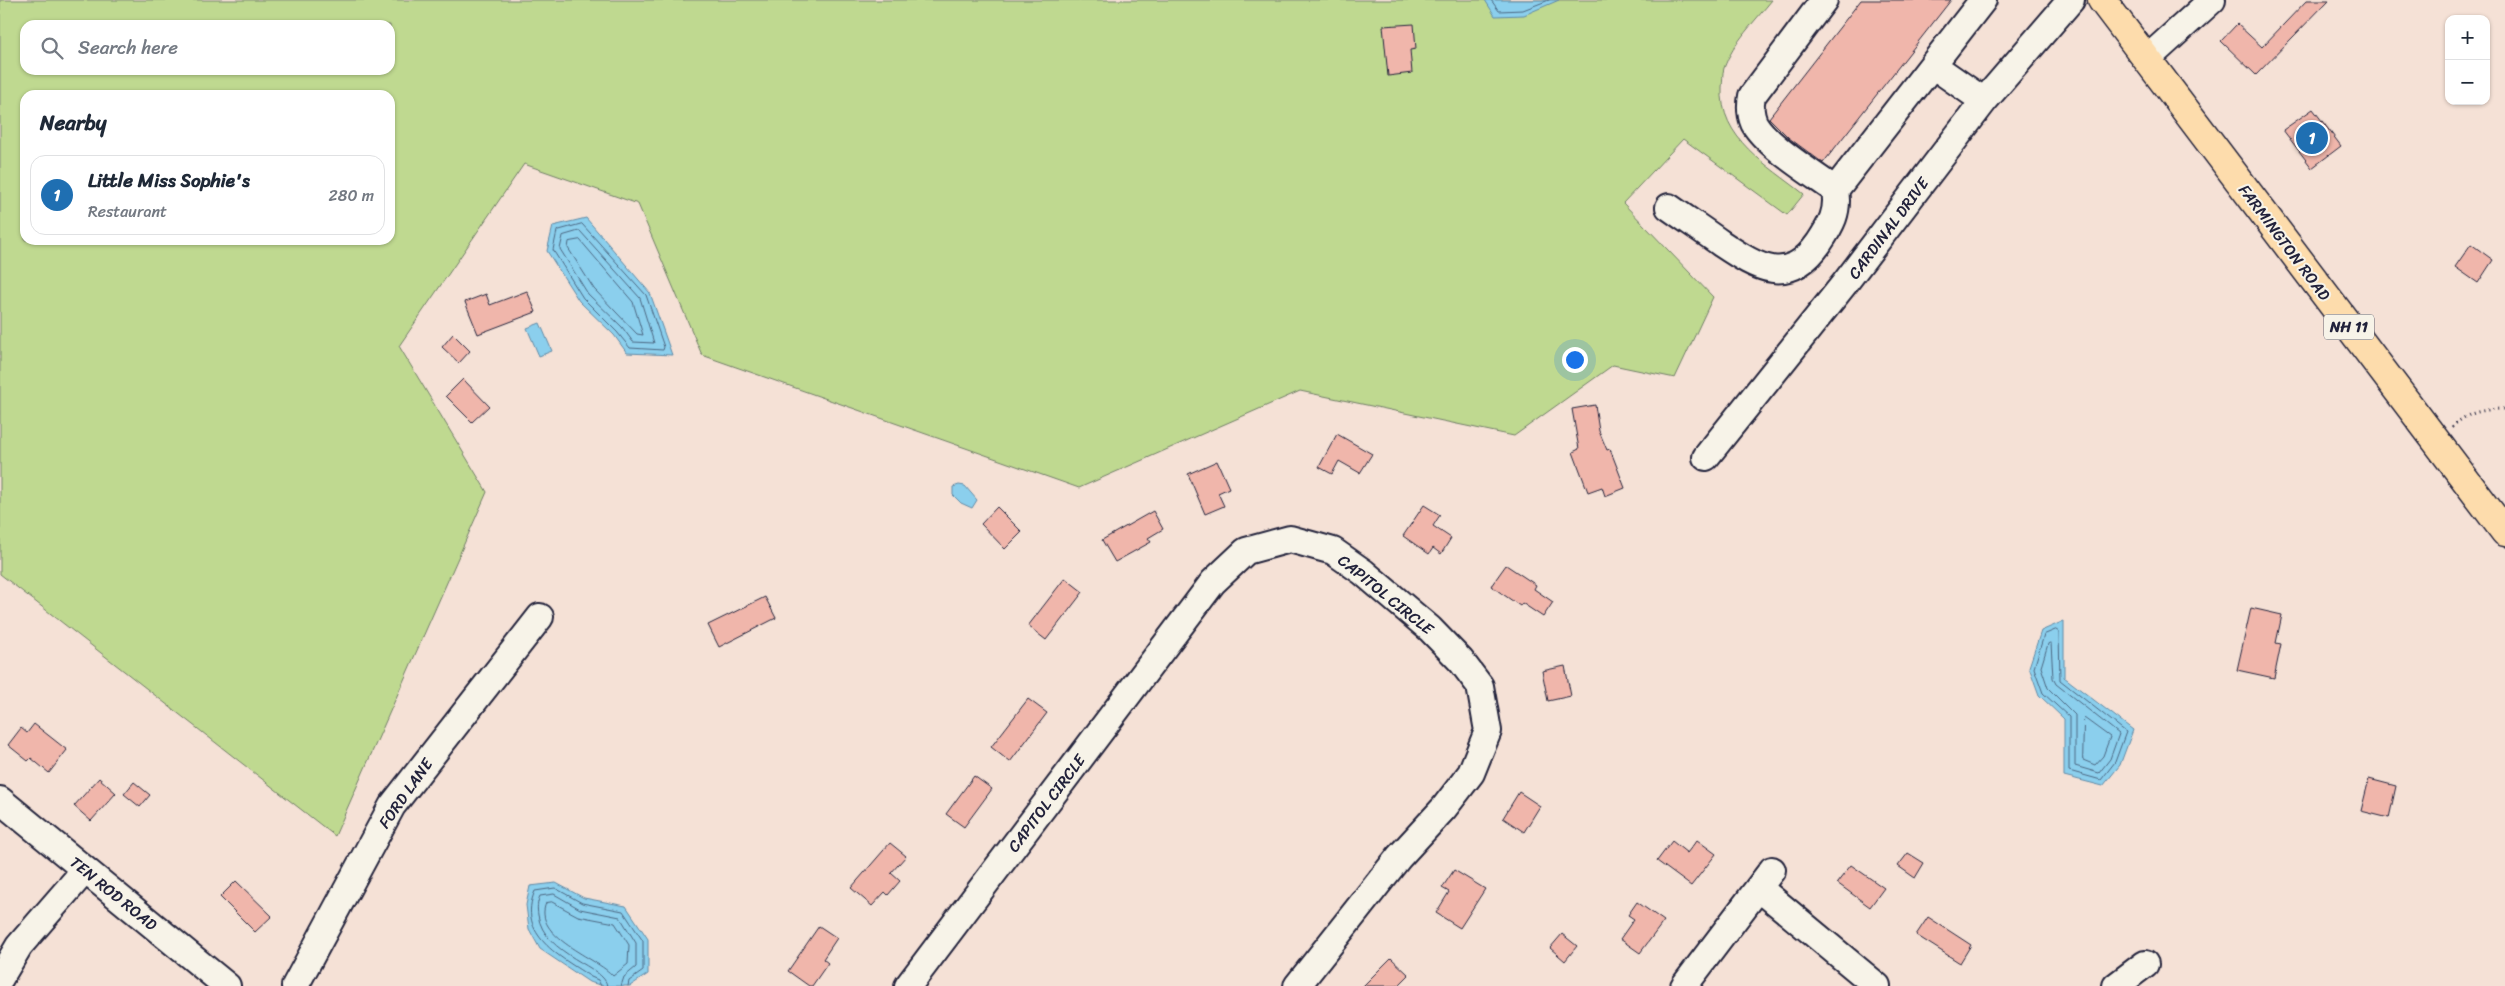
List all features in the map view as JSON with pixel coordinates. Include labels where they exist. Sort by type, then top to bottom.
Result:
[{"type":"highway","name":"FARMINGTON ROAD","points":[[2102,0],[2505,532]]},
{"type":"street","points":[[1824,0],[1752,96],[1750,109],[1754,123],[1765,138],[1835,190]]},
{"type":"street","points":[[1669,207],[1747,261],[1763,268],[1779,270],[1794,267],[1809,257],[1832,223],[1836,209],[1835,190],[1934,66],[1983,0]]},
{"type":"street","name":"CARDINAL DRIVE","points":[[1706,457],[1845,283],[1984,101],[2071,0]]},
{"type":"street","points":[[2147,59],[2212,0]]},
{"type":"street","points":[[1934,66],[1984,101]]},
{"type":"street","name":"CAPITOL CIRCLE","points":[[908,986],[1213,582],[1246,551],[1290,539],[1333,551],[1370,577],[1430,629],[1461,661],[1480,686],[1488,731],[1471,773],[1400,857],[1296,986]]},
{"type":"street","name":"FORD LANE","points":[[295,986],[392,806],[540,617]]},
{"type":"street","name":"TEN ROD ROAD","points":[[0,800],[227,986]]},
{"type":"street","points":[[0,978],[20,946],[85,870]]},
{"type":"street","points":[[1684,986],[1766,879],[1877,986]]},
{"type":"street","points":[[2116,986],[2145,964]]},
{"type":"path","points":[[2437,441],[2462,417],[2487,409],[2505,409]]},
{"type":"green space","points":[[0,0],[1772,0],[1745,32],[1728,59],[1723,73],[1723,105],[1728,122],[1748,149],[1804,194],[1787,215],[1683,139],[1623,203],[1713,297],[1675,378],[1613,365],[1514,436],[1300,391],[1079,488],[702,355],[638,204],[524,164],[399,346],[487,492],[335,836],[0,574]]},
{"type":"water","points":[[1485,0],[1559,0],[1524,15],[1495,16]]},
{"type":"water","points":[[586,218],[650,293],[672,355],[627,353],[614,335],[579,301],[547,251],[553,226]]},
{"type":"water","points":[[540,323],[552,351],[539,356],[527,328]]},
{"type":"water","points":[[965,486],[977,500],[972,508],[961,503],[953,495],[953,487]]},
{"type":"water","points":[[2064,621],[2064,677],[2133,730],[2120,765],[2103,786],[2064,776],[2064,719],[2039,695],[2029,667],[2041,631]]},
{"type":"water","points":[[556,883],[584,898],[626,906],[648,939],[648,974],[630,986],[604,986],[589,982],[540,949],[529,929],[526,905],[530,886]]},
{"type":"building","points":[[1861,0],[1951,0],[1823,163],[1789,138],[1769,118]]},
{"type":"building","points":[[2307,0],[2329,0],[2256,75],[2221,41],[2237,24],[2262,47]]},
{"type":"building","points":[[1414,24],[1416,49],[1410,50],[1412,73],[1388,76],[1383,26]]},
{"type":"building","points":[[2313,109],[2341,146],[2312,168],[2283,130]]},
{"type":"building","points":[[2471,244],[2493,260],[2478,283],[2455,267]]},
{"type":"building","points":[[527,291],[536,312],[478,334],[465,302],[486,294],[490,305]]},
{"type":"building","points":[[453,334],[470,351],[459,363],[442,347]]},
{"type":"building","points":[[463,379],[489,406],[472,422],[446,396]]},
{"type":"building","points":[[1595,405],[1599,431],[1607,450],[1610,449],[1625,488],[1605,496],[1602,487],[1588,492],[1573,452],[1579,449],[1572,409]]},
{"type":"building","points":[[1337,434],[1372,454],[1360,473],[1339,461],[1332,474],[1319,467]]},
{"type":"building","points":[[1217,461],[1229,488],[1218,493],[1224,506],[1205,514],[1188,474]]},
{"type":"building","points":[[1424,505],[1440,515],[1433,526],[1451,538],[1441,554],[1433,548],[1429,554],[1403,536]]},
{"type":"building","points":[[997,507],[1022,532],[1005,549],[981,524]]},
{"type":"building","points":[[1153,511],[1163,529],[1148,538],[1151,542],[1115,562],[1102,540]]},
{"type":"building","points":[[1506,565],[1536,585],[1534,589],[1553,602],[1543,617],[1522,603],[1520,606],[1491,586]]},
{"type":"building","points":[[1065,578],[1083,592],[1046,640],[1028,626]]},
{"type":"building","points":[[765,597],[776,618],[719,647],[708,625]]},
{"type":"building","points":[[2251,608],[2282,615],[2276,643],[2281,644],[2274,678],[2237,670]]},
{"type":"building","points":[[1565,666],[1571,696],[1548,701],[1542,671]]},
{"type":"building","points":[[1028,699],[1047,713],[1010,762],[991,747]]},
{"type":"building","points":[[34,724],[67,750],[49,773],[31,758],[28,761],[8,745],[21,728],[27,733]]},
{"type":"building","points":[[974,776],[992,789],[964,827],[946,814]]},
{"type":"building","points":[[99,778],[116,793],[91,821],[74,806]]},
{"type":"building","points":[[2369,779],[2396,786],[2389,818],[2361,811]]},
{"type":"building","points":[[134,782],[150,795],[140,807],[124,794]]},
{"type":"building","points":[[1519,792],[1540,806],[1524,832],[1503,818]]},
{"type":"building","points":[[1697,840],[1716,854],[1691,886],[1657,861],[1672,841],[1687,853]]},
{"type":"building","points":[[890,843],[906,856],[891,873],[900,881],[888,895],[885,892],[872,906],[851,888]]},
{"type":"building","points":[[1908,853],[1924,863],[1915,878],[1898,866]]},
{"type":"building","points":[[1851,865],[1884,888],[1870,907],[1837,883]]},
{"type":"building","points":[[1454,870],[1485,889],[1460,928],[1436,913],[1449,892],[1442,888]]},
{"type":"building","points":[[236,881],[272,916],[255,932],[220,897]]},
{"type":"building","points":[[1637,902],[1664,921],[1640,953],[1620,939],[1634,919],[1628,915]]},
{"type":"building","points":[[1928,917],[1971,945],[1960,963],[1916,935]]},
{"type":"building","points":[[819,926],[837,938],[823,959],[828,963],[812,986],[809,986],[788,971]]},
{"type":"building","points":[[1562,934],[1577,946],[1565,961],[1550,948]]},
{"type":"building","points":[[1391,958],[1409,975],[1398,986],[1363,986]]},
{"type":"place","name":"Little Miss Sophie's","points":[[2312,138]]}]
